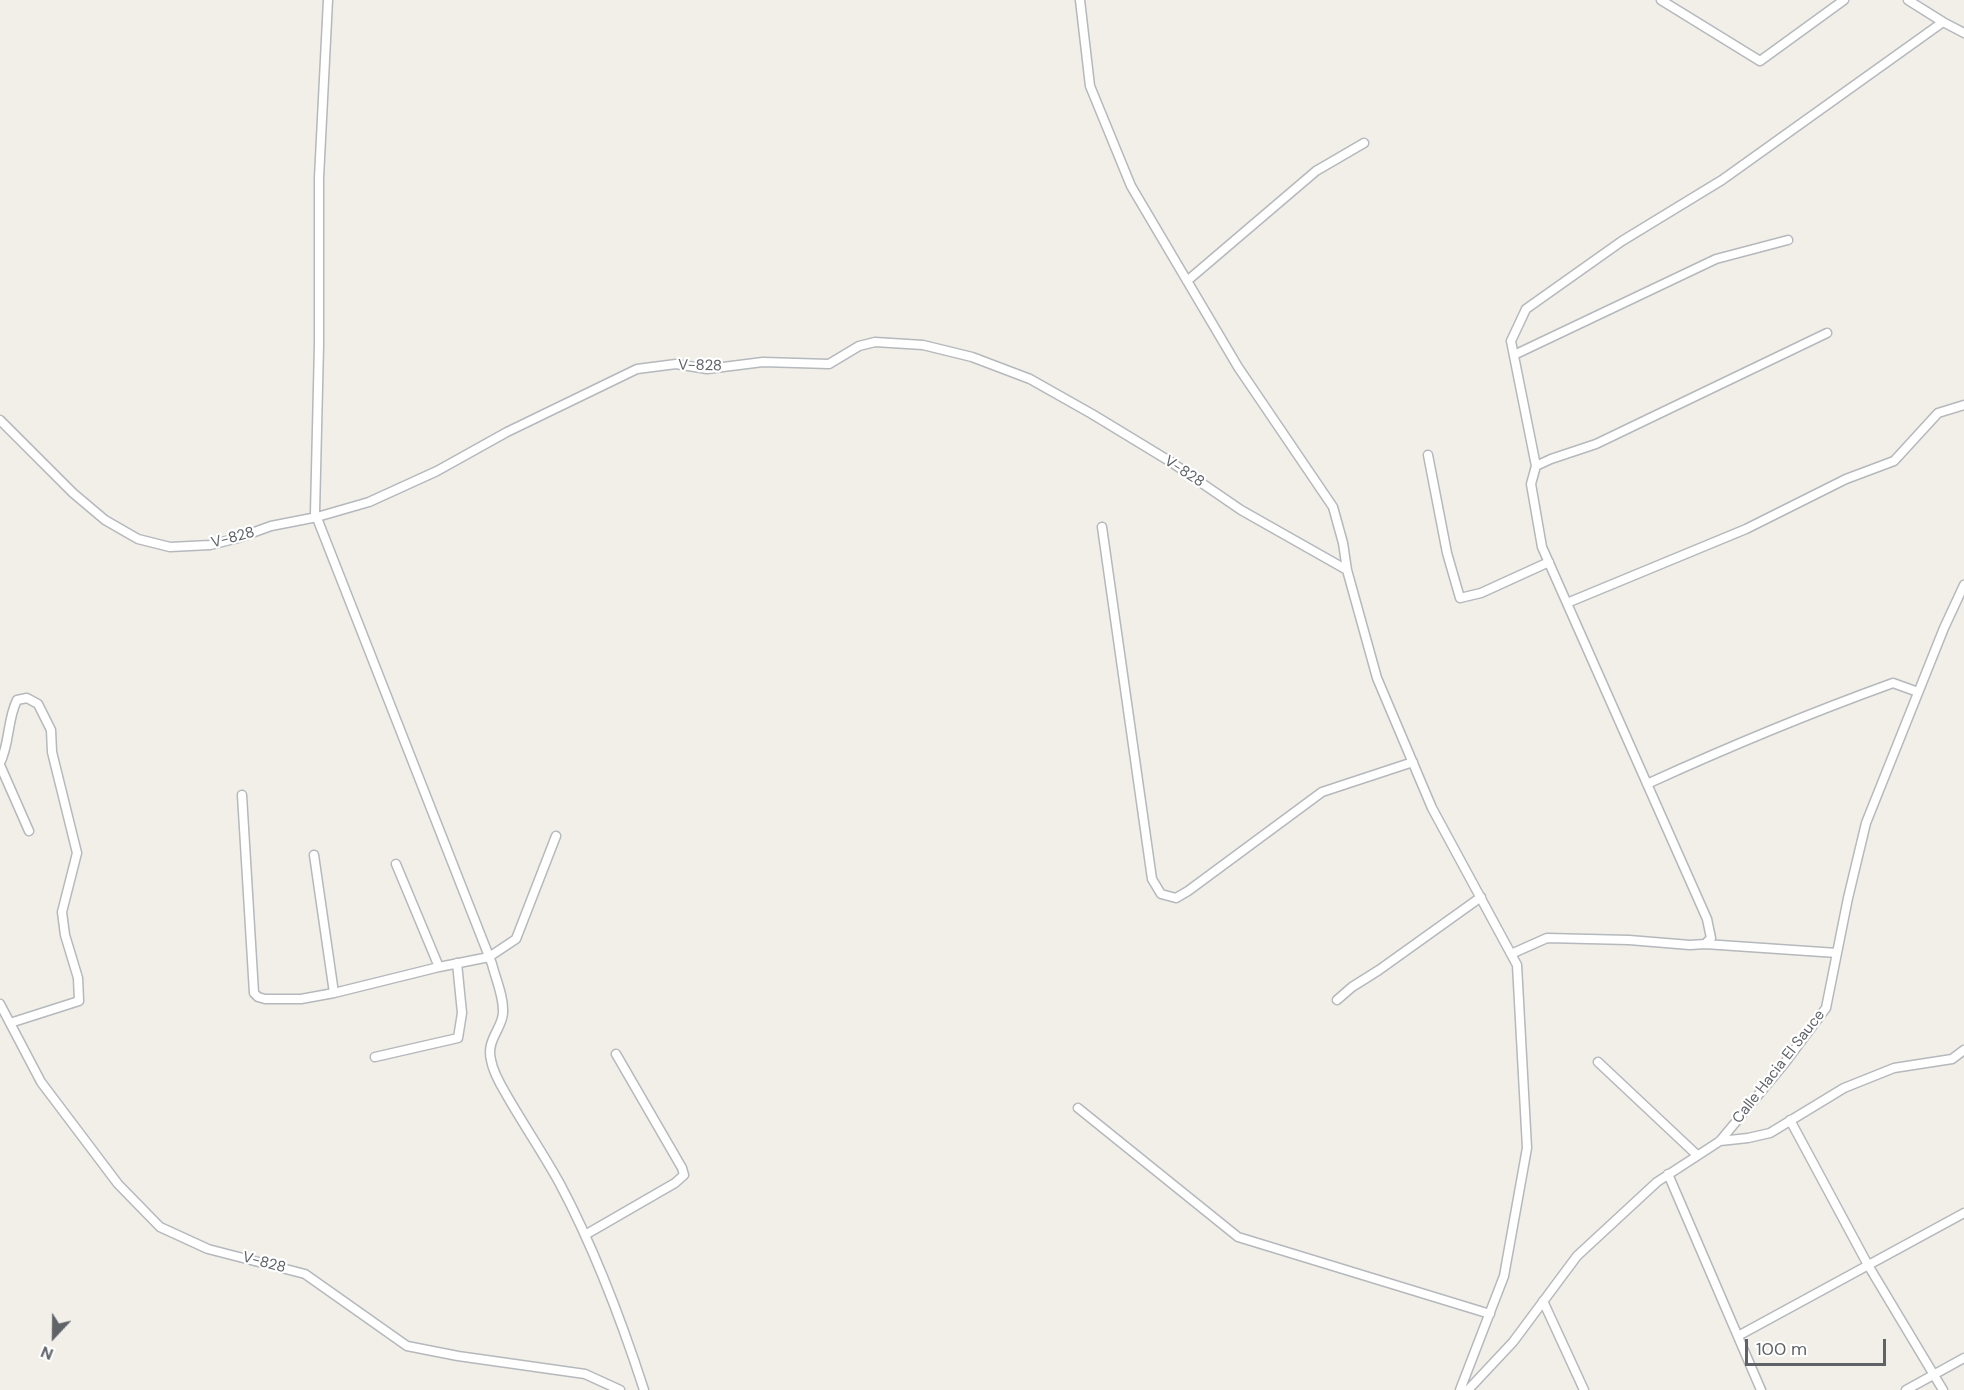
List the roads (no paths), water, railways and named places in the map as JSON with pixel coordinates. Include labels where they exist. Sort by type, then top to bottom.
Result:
[{"type":"street","points":[[328,0],[319,178],[315,513],[489,957],[500,992],[503,1015],[491,1040],[490,1059],[512,1105],[559,1182],[585,1235],[624,1325],[644,1390]]},
{"type":"street","points":[[1080,0],[1090,86],[1131,186],[1238,367],[1333,507],[1343,543],[1347,570],[1377,678],[1432,808],[1517,965],[1527,1148],[1504,1275],[1460,1390]]},
{"type":"street","points":[[1660,0],[1760,61],[1844,0]]},
{"type":"street","points":[[1908,0],[1964,33]]},
{"type":"street","points":[[1705,944],[1711,938],[1707,919],[1542,547],[1531,484],[1536,466],[1511,341],[1526,309],[1622,241],[1722,180],[1942,22]]},
{"type":"street","points":[[1187,281],[1316,171],[1364,143]]},
{"type":"street","points":[[1514,355],[1716,259],[1788,240]]},
{"type":"street","points":[[1536,466],[1596,444],[1827,333]]},
{"type":"street","name":"V-828","points":[[0,420],[73,494],[105,520],[138,539],[170,547],[210,545],[270,526],[317,517],[369,502],[437,471],[507,432],[637,369],[676,364],[707,369],[763,362],[829,364],[860,346],[875,342],[923,345],[972,357],[1030,379],[1102,420],[1251,516],[1347,570]]},
{"type":"street","points":[[1567,603],[1746,529],[1846,479],[1894,461],[1938,413],[1964,405]]},
{"type":"street","points":[[1428,455],[1447,553],[1460,598],[1481,593],[1549,562]]},
{"type":"street","points":[[1102,527],[1152,879],[1161,894],[1176,898],[1188,891],[1322,792],[1413,762]]},
{"type":"street","name":"Calle Hacia El Sauce","points":[[1468,1390],[1513,1342],[1577,1256],[1657,1182],[1720,1141],[1784,1064],[1826,1008],[1866,823],[1964,585]]},
{"type":"street","points":[[1647,784],[1826,708],[1893,683],[1918,692]]},
{"type":"street","points":[[10,1023],[79,1001],[78,978],[65,935],[62,912],[77,853],[52,752],[51,730],[38,704],[27,698],[17,700],[11,712],[0,764],[29,831]]},
{"type":"street","points":[[242,795],[254,993],[265,999],[301,999],[334,993],[489,957],[516,939],[555,836]]},
{"type":"street","points":[[314,855],[334,993]]},
{"type":"street","points":[[396,864],[439,967]]},
{"type":"street","points":[[1336,1000],[1481,897]]},
{"type":"street","points":[[1511,954],[1547,938],[1629,940],[1837,953]]},
{"type":"street","points":[[375,1057],[458,1038],[462,1013],[457,963]]},
{"type":"street","name":"V-828","points":[[0,1004],[41,1082],[118,1184],[160,1227],[208,1249],[305,1274],[407,1346],[458,1356],[585,1374],[620,1390]]},
{"type":"street","points":[[1720,1141],[1770,1133],[1844,1088],[1894,1068],[1952,1059],[1964,1050]]},
{"type":"street","points":[[585,1235],[675,1183],[684,1175],[616,1054]]},
{"type":"street","points":[[1598,1062],[1697,1155]]},
{"type":"street","points":[[1078,1108],[1238,1237],[1490,1314]]},
{"type":"street","points":[[1790,1120],[1868,1265],[1943,1390]]},
{"type":"street","points":[[1668,1174],[1761,1390]]},
{"type":"street","points":[[1738,1336],[1964,1213]]},
{"type":"street","points":[[1543,1301],[1584,1390]]},
{"type":"street","points":[[1906,1390],[1964,1358]]}]
